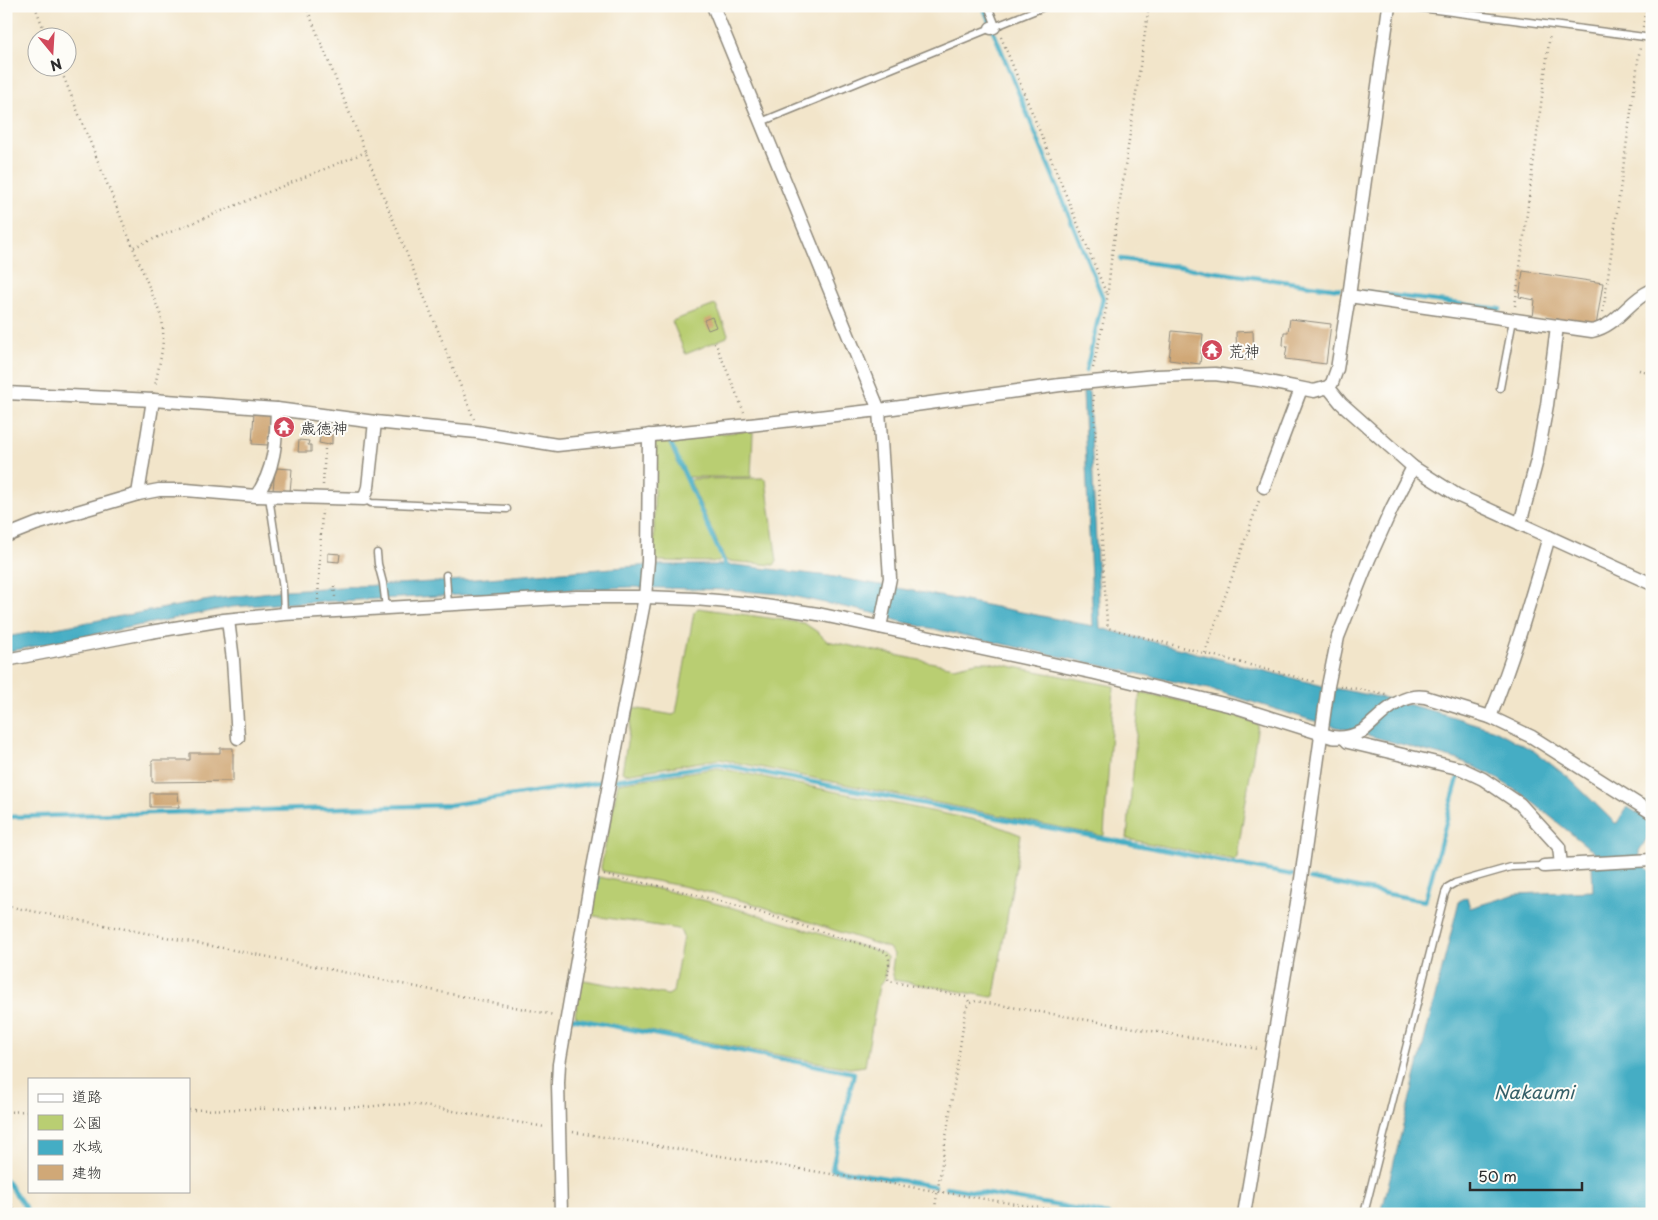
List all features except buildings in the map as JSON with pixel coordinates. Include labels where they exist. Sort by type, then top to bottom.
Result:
[{"type":"street","points":[[713,6],[879,410],[890,578],[881,624]]},
{"type":"street","points":[[6,393],[153,400],[277,409],[375,422],[477,432],[558,446],[879,410],[1060,385],[1092,387],[1156,376],[1215,374],[1259,380],[1314,391],[1328,387],[1332,383],[1337,369],[1349,296],[1389,6]]},
{"type":"street","points":[[1349,296],[1592,331],[1609,325],[1640,295],[1650,291]]},
{"type":"street","points":[[1520,524],[1537,460],[1547,406],[1557,326]]},
{"type":"street","points":[[1328,387],[1341,403],[1413,466],[1457,495],[1652,584]]},
{"type":"street","points":[[1264,488],[1301,389]]},
{"type":"street","points":[[138,494],[153,400]]},
{"type":"street","points":[[256,496],[264,484],[272,464],[276,442],[277,409]]},
{"type":"street","points":[[6,536],[36,524],[138,494],[159,490],[186,490],[256,496],[364,499],[368,487],[375,422]]},
{"type":"street","points":[[561,1214],[558,1130],[559,1064],[592,873],[646,593],[649,435]]},
{"type":"street","points":[[1244,1214],[1301,879],[1329,685],[1338,637],[1351,602],[1392,508],[1413,466]]},
{"type":"street","points":[[1490,716],[1503,685],[1524,623],[1549,537]]},
{"type":"street","points":[[6,660],[150,632],[284,612],[448,601],[646,593],[752,604],[881,624],[1095,673],[1236,707],[1322,731],[1349,736],[1364,731],[1402,700],[1413,696],[1424,697],[1490,716],[1532,738],[1652,812]]},
{"type":"street","points":[[228,620],[234,660],[238,738]]},
{"type":"street","points":[[1349,736],[1348,742],[1462,769],[1483,779],[1520,804],[1559,847],[1561,865]]},
{"type":"street","points":[[1544,866],[1647,860]]},
{"type":"lane","points":[[988,6],[994,27]]},
{"type":"lane","points":[[761,122],[1046,6]]},
{"type":"lane","points":[[1406,6],[1652,38]]},
{"type":"lane","points":[[1500,388],[1513,320]]},
{"type":"lane","points":[[269,496],[283,589],[284,612]]},
{"type":"lane","points":[[364,499],[371,503],[507,509]]},
{"type":"lane","points":[[377,553],[385,605]]},
{"type":"lane","points":[[446,578],[448,601]]},
{"type":"lane","points":[[1364,1214],[1448,887],[1455,883],[1511,867],[1544,866]]},
{"type":"path","points":[[34,6],[43,28]]},
{"type":"path","points":[[306,6],[477,426],[477,432]]},
{"type":"path","points":[[1149,6],[1111,260],[1108,297],[1092,387],[1108,628],[1329,685],[1383,694],[1402,700]]},
{"type":"path","points":[[1601,329],[1646,6]]},
{"type":"path","points":[[1513,320],[1551,25]]},
{"type":"path","points":[[994,27],[1108,297]]},
{"type":"path","points":[[64,78],[163,322],[161,354],[153,400]]},
{"type":"path","points":[[133,248],[366,152]]},
{"type":"path","points":[[715,342],[750,425]]},
{"type":"path","points":[[1639,370],[1652,373]]},
{"type":"path","points":[[318,605],[325,449]]},
{"type":"path","points":[[1205,653],[1264,488]]},
{"type":"path","points":[[334,586],[335,604]]},
{"type":"path","points":[[592,873],[669,888],[746,908],[886,952],[889,959],[888,980],[891,983],[966,997],[970,1003]]},
{"type":"path","points":[[6,906],[567,1018]]},
{"type":"path","points":[[934,1214],[966,1008],[970,1003],[976,1001],[1272,1051]]},
{"type":"path","points":[[190,1110],[358,1108],[413,1104],[558,1130],[1077,1214]]},
{"type":"path","points":[[6,1112],[28,1111]]},
{"type":"path","points":[[6,1196],[18,1214]]},
{"type":"green space","points":[[716,305],[728,334],[727,337],[686,354],[672,321]]},
{"type":"green space","points":[[750,431],[753,433],[751,477],[687,477],[671,440],[673,437]]},
{"type":"green space","points":[[654,440],[667,440],[721,557],[719,562],[656,561],[654,556]]},
{"type":"green space","points":[[764,478],[766,480],[777,562],[774,565],[727,561],[690,481],[692,479]]},
{"type":"green space","points":[[698,608],[804,623],[827,641],[954,667],[977,662],[988,662],[1114,686],[1104,835],[719,759],[625,774],[622,772],[633,708],[673,715],[676,713],[694,612]]},
{"type":"green space","points":[[1141,692],[1221,710],[1258,724],[1235,860],[1127,839]]},
{"type":"green space","points":[[718,768],[990,823],[1021,835],[994,996],[894,980],[892,969],[894,954],[889,948],[751,903],[687,887],[602,871],[601,867],[618,783]]},
{"type":"green space","points":[[599,877],[668,891],[745,911],[883,953],[887,957],[884,980],[879,986],[865,1066],[850,1068],[578,1018],[575,1014],[582,981],[584,980],[668,995],[673,992],[683,937],[678,929],[594,916],[591,912]]},
{"type":"water","points":[[1088,391],[1100,628],[1323,686],[1385,698],[1495,730],[1534,751],[1569,778],[1615,823],[1617,823],[1627,807],[1652,821],[1651,832],[1639,851],[1639,858],[1595,861],[1594,852],[1526,797],[1490,774],[1459,760],[1311,720],[1213,690],[782,594],[630,587],[232,607],[6,652],[6,637],[215,599],[286,590],[450,581],[650,565],[735,565],[829,576],[1093,626],[1083,392]]},
{"type":"water","name":"Nakaumi","points":[[1642,863],[1652,873],[1652,1214],[1381,1214],[1459,901],[1467,897],[1470,908],[1516,894],[1593,891],[1592,866]]},
{"type":"waterway","points":[[983,6],[1103,298],[1086,371]]},
{"type":"waterway","points":[[1121,259],[1339,289]]},
{"type":"waterway","points":[[1364,292],[1500,309]]},
{"type":"waterway","points":[[668,437],[728,571]]},
{"type":"waterway","points":[[616,780],[719,764],[1292,875]]},
{"type":"waterway","points":[[1310,879],[1425,901],[1458,778]]},
{"type":"waterway","points":[[6,817],[450,805],[606,781]]},
{"type":"waterway","points":[[1637,819],[1652,798]]},
{"type":"waterway","points":[[595,892],[597,879]]},
{"type":"waterway","points":[[572,1018],[854,1073],[832,1169],[934,1186]]},
{"type":"waterway","points":[[6,1180],[30,1214]]},
{"type":"waterway","points":[[946,1187],[1108,1214]]},
{"type":"place","name":"荒神","points":[[1212,350]]},
{"type":"place","name":"歳徳神","points":[[284,427]]}]
